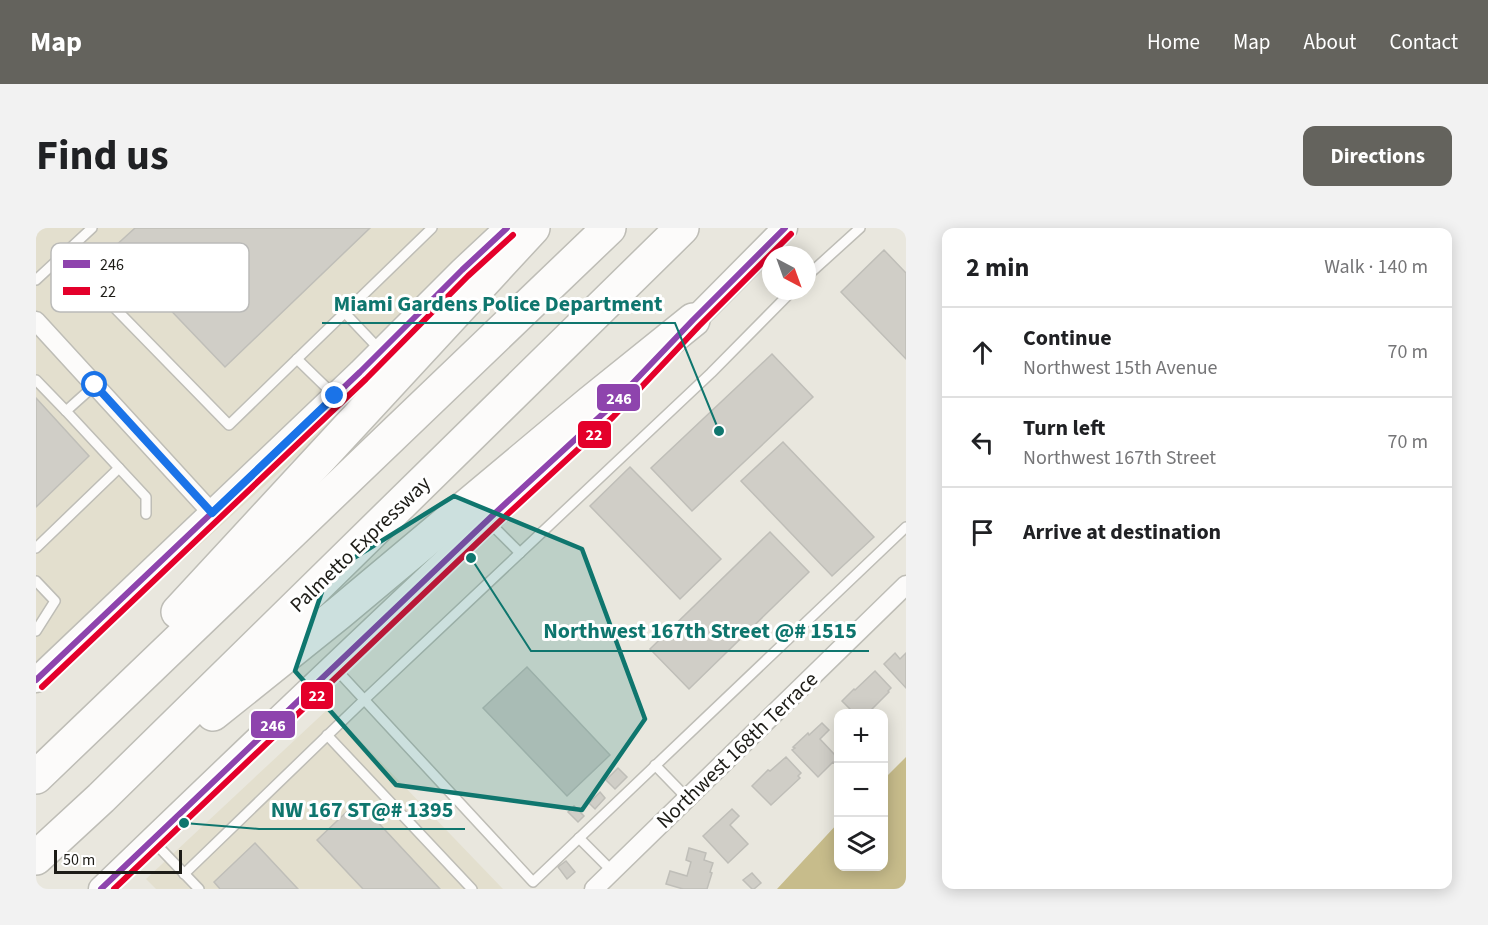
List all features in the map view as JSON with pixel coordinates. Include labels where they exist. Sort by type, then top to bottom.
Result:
[{"type":"highway","points":[[124,692],[171,620],[533,228]]},
{"type":"highway","points":[[36,777],[609,228]]},
{"type":"highway","name":"Palmetto Expressway","points":[[36,858],[682,228]]},
{"type":"highway","points":[[100,798],[203,721],[339,613],[693,320]]},
{"type":"street","points":[[36,680],[335,396],[507,228]]},
{"type":"street","points":[[101,889],[333,666],[607,410],[693,320],[781,241]]},
{"type":"street","points":[[36,321],[212,513]]},
{"type":"street","name":"Northwest 168th Terrace","points":[[594,889],[906,585]]},
{"type":"lane","points":[[76,243],[92,228]]},
{"type":"lane","points":[[119,312],[230,425],[432,228]]},
{"type":"lane","points":[[816,268],[860,228]]},
{"type":"lane","points":[[36,280],[51,266]]},
{"type":"lane","points":[[184,874],[327,735],[711,373],[783,300]]},
{"type":"lane","points":[[345,313],[381,351]]},
{"type":"lane","points":[[297,359],[335,396]]},
{"type":"lane","points":[[36,380],[146,497],[146,514]]},
{"type":"lane","points":[[66,411],[95,385]]},
{"type":"lane","points":[[36,548],[119,468]]},
{"type":"lane","points":[[488,520],[520,553]]},
{"type":"lane","points":[[333,666],[533,882],[906,527]]},
{"type":"lane","points":[[36,581],[55,601],[36,631]]},
{"type":"lane","points":[[327,735],[472,889]]},
{"type":"lane","points":[[655,765],[687,798]]},
{"type":"lane","points":[[579,838],[612,871]]},
{"type":"lane","points":[[152,840],[199,889]]},
{"type":"highlighted area","points":[[454,496],[582,549],[645,719],[582,810],[396,785],[295,671],[328,574]]},
{"type":"shaded area","points":[[36,228],[548,228],[36,694]]},
{"type":"shaded area","points":[[329,708],[503,889],[156,889],[146,879]]},
{"type":"shaded area","points":[[906,757],[906,889],[777,889],[834,827],[834,871],[888,871],[888,775]]},
{"type":"building","points":[[135,228],[370,228],[225,367],[172,312],[249,312],[249,243],[119,243]]},
{"type":"building","points":[[884,250],[906,273],[906,359],[841,292]]},
{"type":"building","points":[[772,354],[813,397],[692,511],[651,468]]},
{"type":"building","points":[[36,398],[89,456],[36,507]]},
{"type":"building","points":[[783,442],[874,537],[832,576],[741,481]]},
{"type":"building","points":[[630,467],[721,559],[680,599],[590,506]]},
{"type":"building","points":[[770,532],[809,572],[689,689],[650,649]]},
{"type":"building","points":[[895,653],[900,659],[906,653],[906,688],[884,664]]},
{"type":"building","points":[[527,667],[610,755],[567,796],[483,708]]},
{"type":"building","points":[[875,671],[891,688],[872,709],[850,709],[842,701]]},
{"type":"building","points":[[822,723],[829,730],[820,739],[834,754],[834,763],[818,777],[792,750],[808,733],[809,735]]},
{"type":"building","points":[[786,757],[801,773],[798,776],[800,778],[771,805],[752,786]]},
{"type":"building","points":[[618,768],[627,777],[615,789],[606,780]]},
{"type":"building","points":[[600,792],[605,798],[595,809],[589,803]]},
{"type":"building","points":[[358,801],[440,889],[363,889],[317,840]]},
{"type":"building","points":[[574,806],[584,816],[578,822],[568,812]]},
{"type":"building","points":[[732,809],[739,816],[730,825],[748,844],[728,863],[703,836]]},
{"type":"building","points":[[255,843],[298,889],[220,889],[214,882]]},
{"type":"building","points":[[689,848],[706,853],[704,860],[713,863],[707,889],[683,889],[666,884],[670,871],[687,876],[691,862],[686,860]]},
{"type":"building","points":[[566,861],[575,872],[567,879],[558,867]]},
{"type":"building","points":[[752,873],[761,883],[754,889],[743,880]]},
{"type":"transit line","name":"246","points":[[36,680],[360,372],[507,228]]},
{"type":"transit line","name":"246","points":[[101,889],[492,516],[607,410],[785,228]]},
{"type":"transit line","name":"22","points":[[114,889],[498,523],[613,417],[699,326],[791,234]]},
{"type":"transit line","name":"22","points":[[42,687],[366,379],[468,276],[513,235]]},
{"type":"place","name":"Miami Gardens Police Department","points":[[719,431]]},
{"type":"place","name":"Northwest 167th Street @# 1515","points":[[471,558]]},
{"type":"place","name":"NW 167 ST@# 1395","points":[[184,823]]},
{"type":"route","points":[[95,385],[212,513],[335,396]]}]
